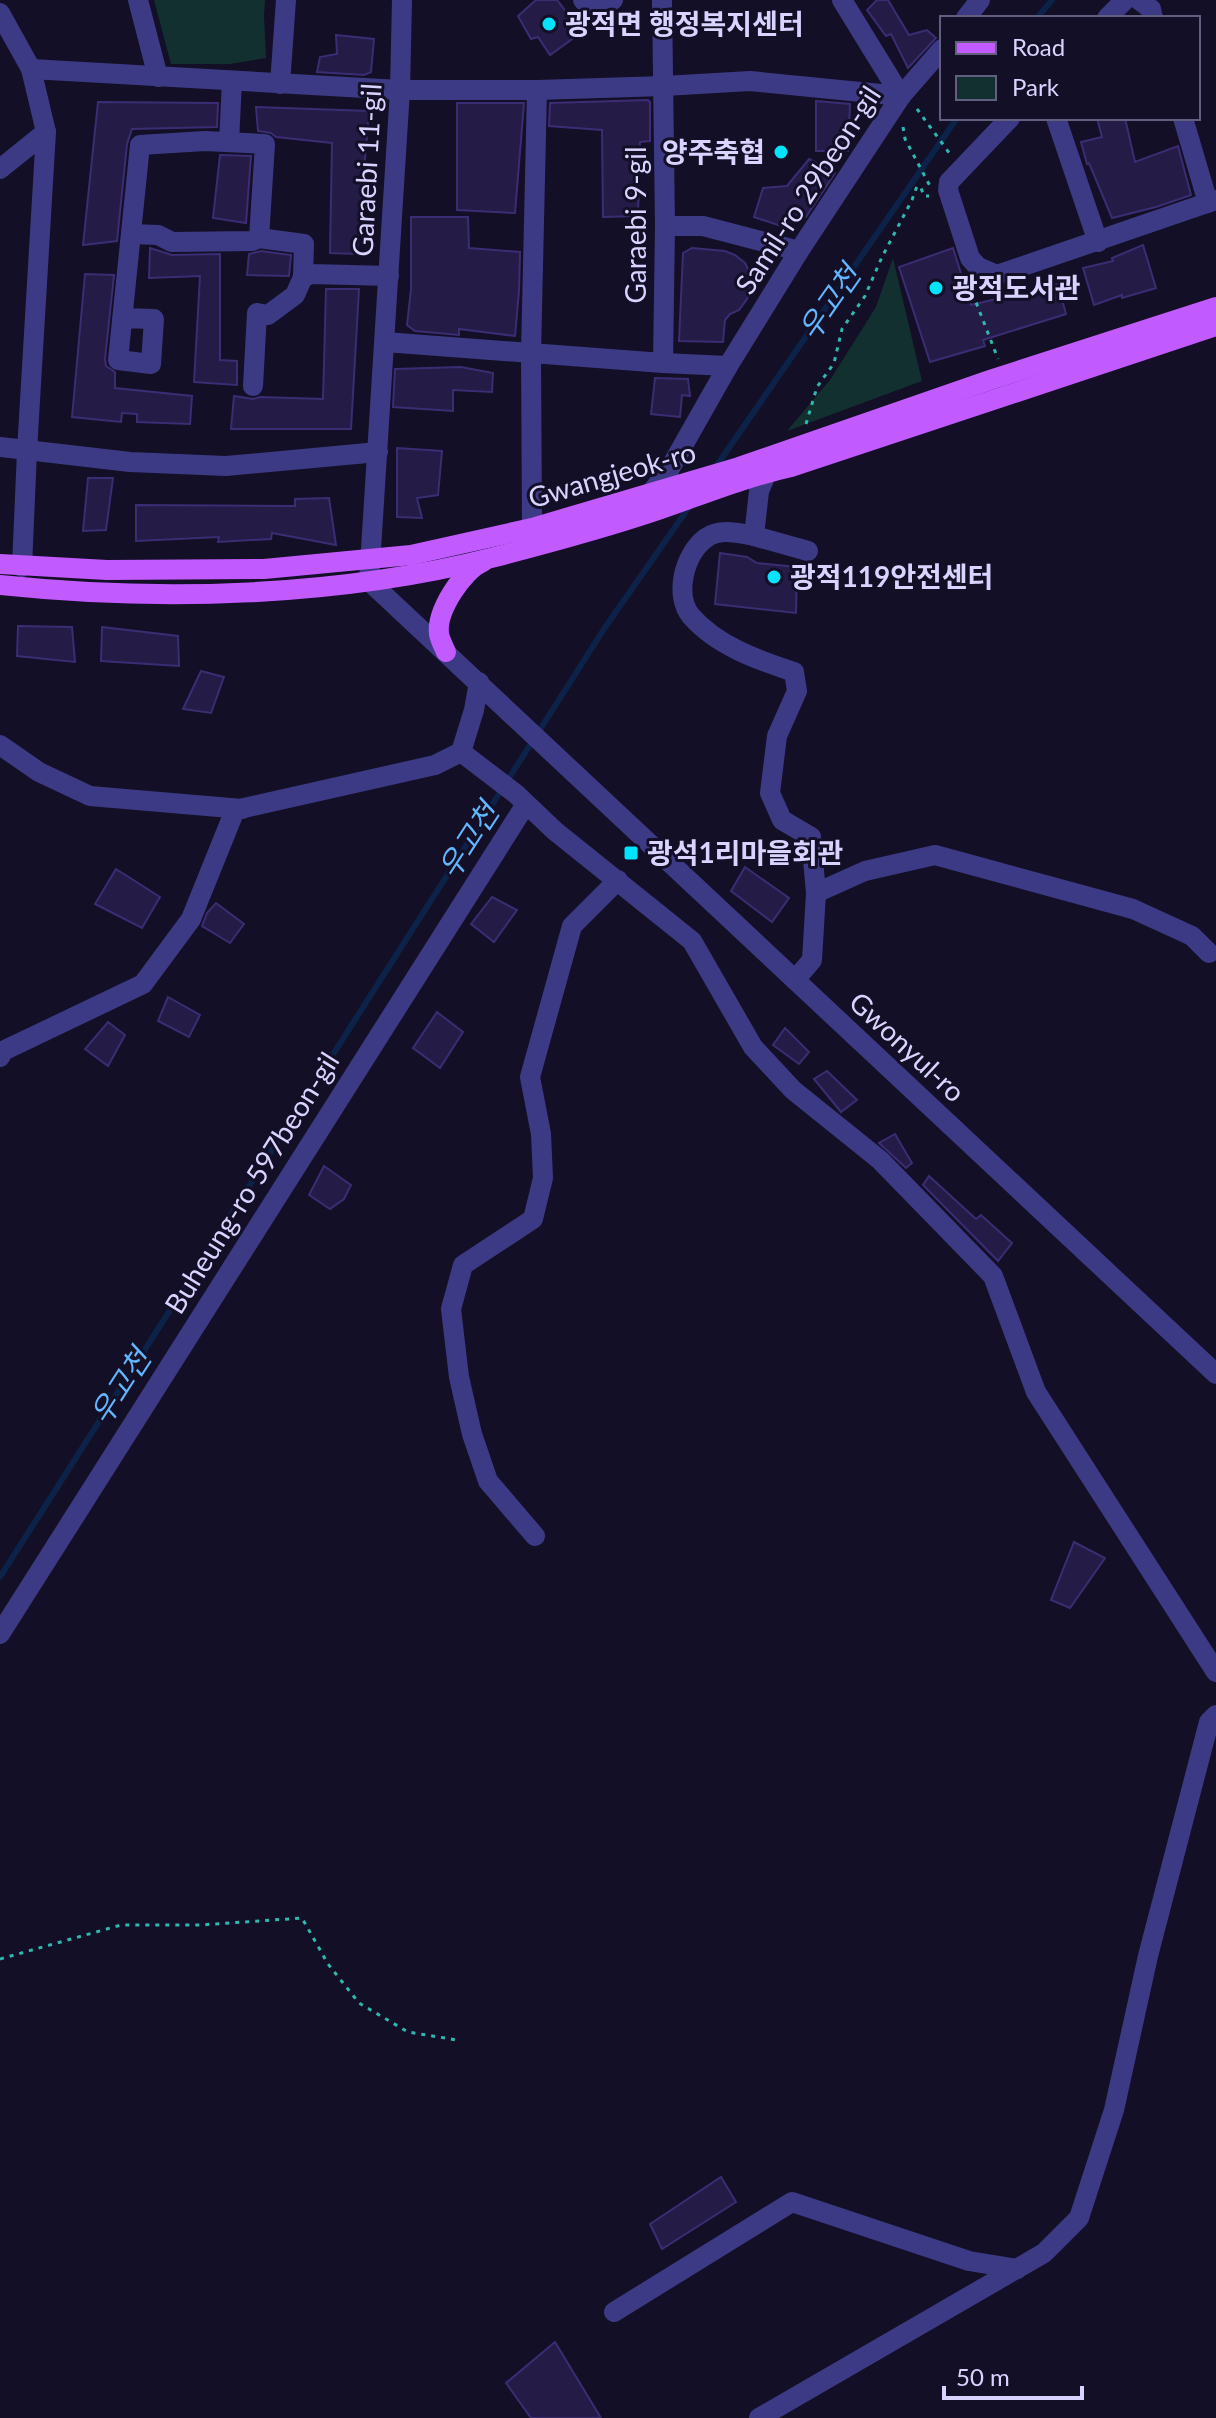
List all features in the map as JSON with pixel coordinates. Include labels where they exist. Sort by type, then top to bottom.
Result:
[{"type":"main road","name":"Gwangjeok-ro","points":[[740,474],[990,380],[1216,307]]},
{"type":"main road","points":[[658,498],[740,474],[791,467],[1216,326]]},
{"type":"main road","name":"Gwangjeok-ro","points":[[0,564],[107,570],[264,569],[411,555],[658,498]]},
{"type":"main road","name":"Gwangjeok-ro","points":[[0,585],[107,592],[243,593],[421,575],[496,557],[658,498]]},
{"type":"main road","points":[[446,652],[439,635],[441,615],[452,594],[474,566],[496,557]]},
{"type":"street","points":[[138,0],[158,77]]},
{"type":"street","points":[[280,84],[286,0]]},
{"type":"street","name":"Garaebi 11-gil","points":[[385,342],[400,90],[402,0]]},
{"type":"street","points":[[583,0],[594,10],[613,0]]},
{"type":"street","name":"Garaebi 9-gil","points":[[662,0],[663,363]]},
{"type":"street","points":[[1109,16],[1125,0]]},
{"type":"street","points":[[1139,0],[1151,9],[1153,16]]},
{"type":"street","points":[[840,1],[906,100]]},
{"type":"street","points":[[0,13],[31,69],[46,132],[22,567]]},
{"type":"street","name":"Samil-ro 29beon-gil","points":[[658,498],[669,470],[728,366],[799,251],[940,52]]},
{"type":"street","points":[[31,69],[400,90],[537,90],[750,81],[906,100]]},
{"type":"street","points":[[229,142],[232,81]]},
{"type":"street","points":[[532,528],[531,353],[537,90]]},
{"type":"street","points":[[1008,120],[949,182],[948,190],[970,258],[978,267],[997,275],[1212,202],[1184,120]]},
{"type":"street","points":[[1057,120],[1098,242]]},
{"type":"street","points":[[0,169],[46,132]]},
{"type":"street","points":[[122,318],[140,145],[205,141],[265,144],[259,238]]},
{"type":"street","points":[[665,226],[703,226],[799,251]]},
{"type":"street","points":[[131,234],[158,235],[172,242],[252,241],[259,238],[304,244],[303,277],[295,295],[268,315],[257,313],[253,386]]},
{"type":"street","points":[[303,277],[312,274],[389,276]]},
{"type":"street","points":[[1,1053],[143,984],[191,919],[235,810],[435,765],[461,752],[479,682],[369,581],[385,342],[728,366]]},
{"type":"street","points":[[0,447],[130,462],[226,466],[378,452]]},
{"type":"street","points":[[754,536],[759,491],[767,472]]},
{"type":"street","points":[[795,980],[812,960],[816,893],[811,837],[782,820],[770,793],[777,736],[797,691],[794,672],[741,652],[707,632],[688,613],[680,584],[691,557],[706,538],[726,531],[808,551]]},
{"type":"street","name":"Gwonyul-ro","points":[[479,682],[1216,1374]]},
{"type":"street","points":[[0,745],[39,772],[90,796],[242,809]]},
{"type":"street","points":[[461,752],[692,941],[753,1047],[793,1090],[880,1160],[993,1276],[1036,1392],[1216,1672]]},
{"type":"street","name":"Buheung-ro 597beon-gil","points":[[0,1634],[521,799]]},
{"type":"street","points":[[816,893],[865,871],[935,855],[1133,909],[1192,936],[1209,953]]},
{"type":"street","points":[[535,1536],[488,1481],[472,1434],[459,1377],[451,1309],[463,1265],[533,1219],[543,1178],[541,1134],[530,1077],[572,926],[618,880]]},
{"type":"street","points":[[759,2418],[1044,2253],[1079,2218],[1114,2110],[1148,1956],[1209,1722],[1216,1715]]},
{"type":"street","points":[[614,2312],[792,2202],[969,2261],[1017,2269]]},
{"type":"path","points":[[906,100],[920,112],[948,153],[956,158]]},
{"type":"path","points":[[902,121],[905,139],[931,189]]},
{"type":"path","points":[[806,429],[817,387],[834,363],[842,329],[865,296],[917,186],[924,196],[933,196]]},
{"type":"path","points":[[974,295],[999,362]]},
{"type":"path","points":[[972,309],[978,306]]},
{"type":"path","points":[[0,1959],[121,1925],[200,1925],[302,1918],[328,1964],[359,2003],[408,2032],[457,2040]]},
{"type":"green space","points":[[154,0],[265,0],[266,58],[230,64],[171,64]]},
{"type":"green space","points":[[893,258],[922,381],[787,431],[830,380],[876,307]]},
{"type":"building","name":"광적면 행정복지센터","points":[[536,0],[557,0],[582,32],[550,55],[538,37],[531,39],[518,16]]},
{"type":"building","points":[[877,0],[888,0],[909,35],[927,30],[936,38],[908,68],[891,34],[886,36],[867,10]]},
{"type":"building","points":[[336,35],[374,39],[371,72],[364,75],[317,72],[320,57],[337,54]]},
{"type":"building","points":[[648,100],[650,141],[640,142],[638,216],[603,217],[602,130],[549,126],[550,103]]},
{"type":"building","points":[[816,101],[850,104],[848,151],[816,151]]},
{"type":"building","points":[[98,102],[218,103],[217,127],[132,129],[127,144],[117,241],[83,245]]},
{"type":"building","points":[[457,103],[524,103],[515,213],[457,210]]},
{"type":"building","points":[[256,107],[369,111],[357,254],[330,253],[332,143],[276,137],[258,131]]},
{"type":"building","points":[[1098,120],[1125,120],[1135,162],[1178,146],[1191,195],[1112,218],[1087,164],[1081,142],[1102,137]]},
{"type":"building","points":[[220,155],[251,156],[246,223],[213,218]]},
{"type":"building","points":[[809,159],[835,173],[806,217],[781,226],[754,217],[763,188],[787,186]]},
{"type":"building","points":[[411,217],[468,217],[469,248],[520,252],[515,336],[459,329],[459,335],[415,331],[407,325],[411,289]]},
{"type":"building","points":[[1143,245],[1156,288],[1094,305],[1083,268],[1113,261],[1112,258]]},
{"type":"building","points":[[150,248],[172,255],[220,254],[220,360],[237,361],[237,385],[194,382],[200,276],[149,278]]},
{"type":"building","points":[[692,248],[735,255],[745,263],[750,273],[751,286],[747,299],[739,310],[725,320],[723,342],[679,341],[683,253]]},
{"type":"building","name":"광적도서관","points":[[953,248],[971,305],[1058,284],[1066,314],[983,340],[985,346],[930,362],[899,267]]},
{"type":"building","points":[[261,251],[291,255],[289,276],[247,275],[249,254]]},
{"type":"building","points":[[85,274],[114,275],[105,359],[106,366],[115,372],[115,388],[192,396],[190,424],[137,422],[137,414],[122,413],[121,422],[72,417]]},
{"type":"building","points":[[326,289],[359,289],[351,429],[231,429],[234,396],[323,399]]},
{"type":"building","points":[[461,367],[493,373],[492,392],[453,390],[453,411],[393,407],[395,369]]},
{"type":"building","points":[[655,378],[688,379],[690,396],[682,395],[680,417],[651,414]]},
{"type":"building","points":[[397,448],[442,451],[438,495],[417,498],[422,518],[397,517]]},
{"type":"building","points":[[88,478],[113,478],[106,530],[83,531]]},
{"type":"building","points":[[329,498],[336,545],[272,533],[271,539],[218,542],[219,537],[136,541],[136,505],[295,506],[295,499]]},
{"type":"building","points":[[720,553],[747,557],[757,563],[797,567],[796,613],[715,604]]},
{"type":"building","points":[[18,626],[72,627],[75,662],[17,656]]},
{"type":"building","points":[[102,627],[178,636],[179,666],[101,661]]},
{"type":"building","points":[[201,671],[224,677],[211,713],[183,709]]},
{"type":"building","points":[[745,867],[789,898],[772,922],[731,891]]},
{"type":"building","points":[[116,869],[160,897],[142,928],[95,904]]},
{"type":"building","points":[[492,897],[517,910],[494,942],[471,924]]},
{"type":"building","points":[[216,903],[244,924],[230,943],[202,926],[207,913]]},
{"type":"building","points":[[168,997],[200,1015],[189,1037],[158,1021]]},
{"type":"building","points":[[437,1012],[463,1032],[440,1068],[413,1048]]},
{"type":"building","points":[[108,1022],[125,1035],[108,1066],[85,1049]]},
{"type":"building","points":[[785,1028],[809,1052],[799,1064],[773,1045]]},
{"type":"building","points":[[827,1071],[857,1100],[841,1112],[814,1079]]},
{"type":"building","points":[[895,1134],[912,1163],[906,1168],[879,1143]]},
{"type":"building","points":[[324,1166],[351,1185],[344,1199],[330,1209],[309,1195]]},
{"type":"building","points":[[929,1176],[976,1219],[981,1215],[1012,1243],[998,1261],[923,1185]]},
{"type":"building","points":[[1074,1542],[1105,1558],[1070,1608],[1051,1600]]},
{"type":"building","points":[[721,2177],[736,2202],[662,2249],[650,2224]]},
{"type":"building","points":[[555,2342],[601,2418],[531,2418],[506,2383]]},
{"type":"waterway","name":"우고천","points":[[1039,16],[1052,0]]},
{"type":"waterway","name":"우고천","points":[[715,468],[956,120]]},
{"type":"waterway","name":"우고천","points":[[0,1577],[604,629],[689,507]]},
{"type":"place","name":"광적면 행정복지센터","points":[[549,24]]},
{"type":"place","name":"양주축협","points":[[781,152]]},
{"type":"place","name":"광적도서관","points":[[936,288]]},
{"type":"place","name":"광적119안전센터","points":[[774,577]]},
{"type":"place","name":"광석1리마을회관","points":[[631,853]]}]
